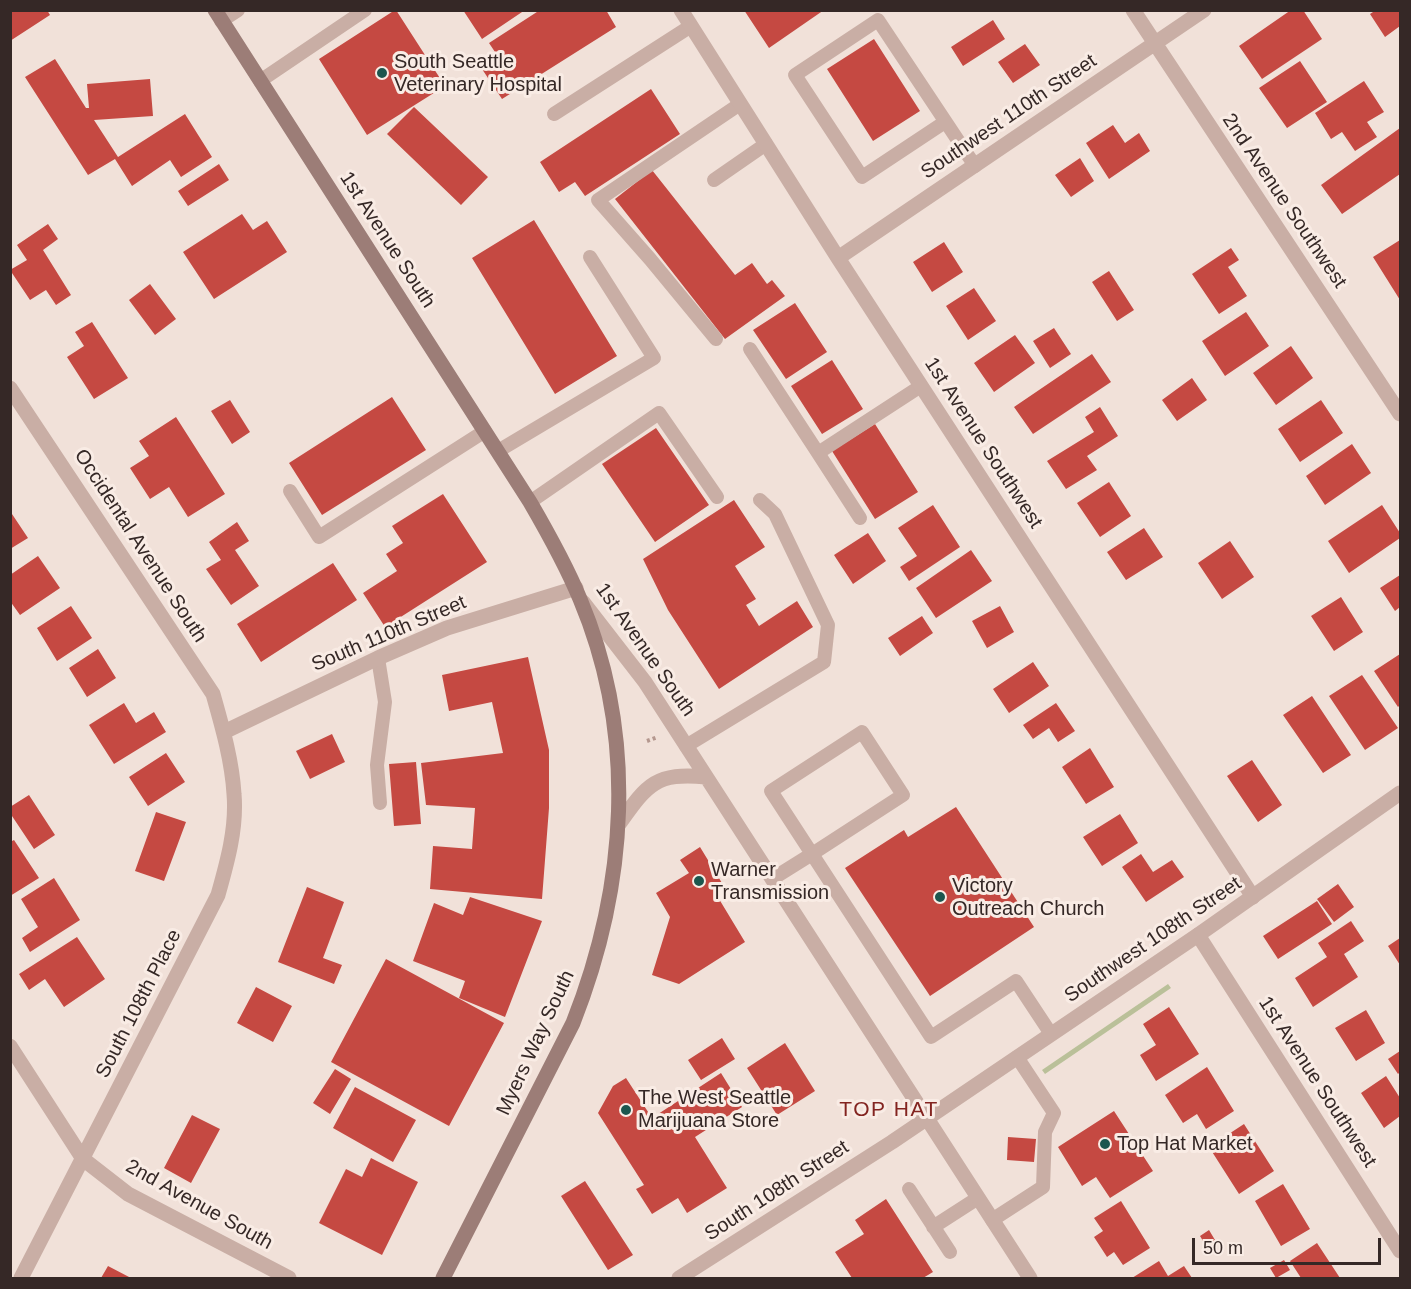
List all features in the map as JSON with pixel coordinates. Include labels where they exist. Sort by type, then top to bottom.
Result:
[{"type":"main road","name":"1st Avenue South","points":[[218,16],[531,502],[556,546],[578,594]]},
{"type":"main road","name":"Myers Way South","points":[[443,1278],[555,1060],[588,985],[609,906],[619,824],[617,744],[601,661],[578,594]]},
{"type":"street","name":"1st Avenue Southwest","points":[[681,10],[838,258],[1253,897]]},
{"type":"street","name":"2nd Avenue Southwest","points":[[1132,10],[1401,414]]},
{"type":"street","name":"Southwest 110th Street","points":[[838,258],[1204,10]]},
{"type":"street","name":"Occidental Avenue South","points":[[10,387],[213,694],[224,732]]},
{"type":"street","name":"South 110th Street","points":[[224,732],[378,658],[447,628],[578,594]]},
{"type":"street","name":"1st Avenue South","points":[[578,594],[645,682],[1030,1278]]},
{"type":"street","name":"South 108th Place","points":[[21,1278],[218,895],[231,847],[235,795],[224,732]]},
{"type":"street","points":[[619,824],[647,788],[663,778],[684,775],[706,777]]},
{"type":"street","name":"Southwest 108th Street","points":[[927,1118],[1198,935],[1401,793]]},
{"type":"street","name":"1st Avenue Southwest","points":[[1198,935],[1401,1251]]},
{"type":"street","name":"2nd Avenue South","points":[[10,1046],[83,1159],[128,1194],[289,1278]]},
{"type":"street","name":"South 108th Street","points":[[679,1278],[927,1118]]},
{"type":"lane","points":[[218,16],[238,10]]},
{"type":"lane","points":[[260,81],[365,10]]},
{"type":"lane","points":[[945,122],[862,177],[795,75],[878,20],[975,166]]},
{"type":"lane","points":[[554,114],[691,26]]},
{"type":"lane","points":[[716,339],[598,200],[740,104]]},
{"type":"lane","points":[[714,180],[766,144]]},
{"type":"lane","points":[[498,451],[654,358],[590,257]]},
{"type":"lane","points":[[750,350],[860,518]]},
{"type":"lane","points":[[818,453],[921,386]]},
{"type":"lane","points":[[531,502],[658,413],[717,497]]},
{"type":"lane","points":[[290,491],[319,537],[485,431]]},
{"type":"lane","points":[[686,746],[824,662],[828,625],[775,514],[760,500]]},
{"type":"lane","points":[[378,658],[385,702],[377,765],[380,803]]},
{"type":"lane","points":[[772,879],[812,854],[903,795],[862,732],[771,791],[812,854],[931,1037],[1016,981],[1051,1034]]},
{"type":"lane","points":[[992,1220],[1043,1186],[1045,1132],[1054,1113],[1017,1058]]},
{"type":"lane","points":[[909,1189],[950,1252]]},
{"type":"lane","points":[[933,1227],[978,1198]]},
{"type":"green space","points":[[1168,984],[1171,988],[1045,1074],[1042,1070]]},
{"type":"building","points":[[10,10],[47,10],[50,15],[10,41]]},
{"type":"building","name":"South Seattle Veterinary Hospital","points":[[395,10],[445,86],[367,135],[319,59]]},
{"type":"building","points":[[463,10],[525,10],[482,39]]},
{"type":"building","points":[[540,10],[606,10],[616,27],[502,99],[482,69],[499,58],[489,43]]},
{"type":"building","points":[[744,10],[824,10],[769,48]]},
{"type":"building","points":[[1291,10],[1303,10],[1322,39],[1262,79],[1239,46]]},
{"type":"building","points":[[1376,10],[1400,10],[1400,26],[1385,37],[1370,14]]},
{"type":"building","points":[[993,20],[1005,39],[963,66],[951,47]]},
{"type":"building","points":[[874,39],[920,111],[873,141],[827,69]]},
{"type":"building","points":[[1025,44],[1040,65],[1013,83],[998,62]]},
{"type":"building","points":[[55,59],[86,108],[89,108],[87,84],[150,79],[153,116],[94,120],[118,157],[185,114],[212,157],[181,177],[170,160],[132,186],[115,159],[88,175],[25,77]]},
{"type":"building","points":[[1300,61],[1327,102],[1287,128],[1259,88]]},
{"type":"building","points":[[1364,81],[1384,112],[1367,122],[1377,137],[1355,151],[1342,132],[1331,139],[1315,113]]},
{"type":"building","points":[[651,89],[680,134],[585,196],[575,182],[559,192],[540,162]]},
{"type":"building","points":[[414,107],[488,177],[461,205],[387,134]]},
{"type":"building","points":[[1113,125],[1125,143],[1139,133],[1150,151],[1109,179],[1086,143]]},
{"type":"building","points":[[1400,128],[1400,174],[1342,214],[1321,185]]},
{"type":"building","points":[[1080,158],[1094,181],[1071,197],[1055,175]]},
{"type":"building","points":[[219,164],[229,180],[188,206],[178,191]]},
{"type":"building","points":[[652,170],[735,275],[752,263],[767,284],[772,280],[785,296],[725,339],[615,199]]},
{"type":"building","points":[[242,214],[253,230],[267,221],[287,252],[214,299],[183,252]]},
{"type":"building","points":[[534,220],[617,356],[555,394],[472,258]]},
{"type":"building","points":[[48,224],[58,239],[43,250],[71,295],[56,305],[46,290],[30,300],[10,270],[27,260],[17,245]]},
{"type":"building","points":[[1400,240],[1400,300],[1373,257]]},
{"type":"building","points":[[944,242],[963,272],[932,292],[913,262]]},
{"type":"building","points":[[1231,248],[1239,260],[1228,267],[1247,296],[1219,314],[1192,274]]},
{"type":"building","points":[[1109,271],[1134,310],[1117,321],[1092,282]]},
{"type":"building","points":[[150,284],[176,319],[155,335],[129,300]]},
{"type":"building","points":[[974,288],[996,321],[968,340],[946,306]]},
{"type":"building","points":[[795,303],[827,352],[786,379],[753,330]]},
{"type":"building","points":[[1246,312],[1269,346],[1225,376],[1202,341]]},
{"type":"building","points":[[92,322],[128,378],[94,399],[67,357],[84,346],[75,332]]},
{"type":"building","points":[[1054,328],[1071,354],[1050,368],[1033,341]]},
{"type":"building","points":[[1015,335],[1035,363],[994,392],[974,363]]},
{"type":"building","points":[[1291,346],[1313,378],[1276,405],[1253,373]]},
{"type":"building","points":[[1092,354],[1111,382],[1033,434],[1014,407]]},
{"type":"building","points":[[832,360],[863,409],[822,434],[791,386]]},
{"type":"building","points":[[1192,378],[1207,400],[1177,421],[1162,400]]},
{"type":"building","points":[[392,397],[426,450],[322,515],[289,463]]},
{"type":"building","points":[[230,400],[250,432],[232,444],[211,411]]},
{"type":"building","points":[[1321,400],[1343,433],[1300,462],[1278,429]]},
{"type":"building","points":[[1100,407],[1118,436],[1087,456],[1097,470],[1066,489],[1047,461],[1094,432],[1085,417]]},
{"type":"building","points":[[176,417],[225,494],[188,517],[169,487],[150,499],[130,468],[149,456],[139,441]]},
{"type":"building","points":[[875,424],[918,492],[875,519],[832,451]]},
{"type":"building","points":[[656,428],[709,505],[655,542],[602,464]]},
{"type":"building","points":[[1352,444],[1371,473],[1325,505],[1306,476]]},
{"type":"building","points":[[1109,482],[1131,516],[1100,537],[1077,503]]},
{"type":"building","points":[[443,494],[487,562],[385,627],[363,593],[397,571],[386,554],[403,543],[392,526]]},
{"type":"building","points":[[734,500],[765,547],[735,566],[756,599],[746,605],[759,626],[797,601],[813,627],[719,689],[668,610],[643,559]]},
{"type":"building","points":[[933,505],[960,547],[909,581],[900,567],[917,556],[898,528]]},
{"type":"building","points":[[1382,505],[1400,533],[1400,538],[1349,573],[1328,541]]},
{"type":"building","points":[[10,511],[28,538],[10,549]]},
{"type":"building","points":[[237,522],[249,541],[235,550],[259,586],[231,605],[206,569],[221,560],[209,542]]},
{"type":"building","points":[[1144,528],[1163,557],[1126,580],[1107,552]]},
{"type":"building","points":[[868,533],[886,561],[853,584],[834,555]]},
{"type":"building","points":[[1230,541],[1254,577],[1222,599],[1198,563]]},
{"type":"building","points":[[971,550],[992,581],[936,618],[916,588]]},
{"type":"building","points":[[38,556],[60,588],[20,615],[10,601],[10,575]]},
{"type":"building","points":[[333,563],[357,600],[261,662],[237,624]]},
{"type":"building","points":[[1400,575],[1400,607],[1395,611],[1380,588]]},
{"type":"building","points":[[1341,597],[1363,632],[1334,651],[1311,616]]},
{"type":"building","points":[[71,606],[92,638],[57,661],[37,628]]},
{"type":"building","points":[[1000,606],[1014,632],[987,648],[972,621]]},
{"type":"building","points":[[922,616],[933,633],[900,656],[888,638]]},
{"type":"building","points":[[98,649],[116,678],[87,697],[69,668]]},
{"type":"building","points":[[1400,654],[1400,705],[1398,707],[1374,671]]},
{"type":"building","points":[[528,657],[549,750],[549,808],[542,899],[430,889],[433,846],[472,849],[475,808],[426,805],[421,763],[503,753],[492,702],[449,711],[442,675]]},
{"type":"building","points":[[1033,662],[1049,686],[1009,713],[993,689]]},
{"type":"building","points":[[1362,675],[1398,728],[1365,750],[1329,696]]},
{"type":"building","points":[[1312,696],[1351,755],[1323,773],[1283,715]]},
{"type":"building","points":[[124,703],[136,723],[154,712],[166,732],[114,764],[89,725]]},
{"type":"building","points":[[1056,703],[1075,731],[1058,742],[1049,728],[1033,739],[1023,725]]},
{"type":"building","points":[[332,734],[345,762],[310,779],[296,751]]},
{"type":"building","points":[[1090,748],[1114,787],[1086,804],[1062,767]]},
{"type":"building","points":[[166,753],[185,782],[148,806],[129,777]]},
{"type":"building","points":[[1252,760],[1282,805],[1258,822],[1227,776]]},
{"type":"building","points":[[416,762],[421,824],[394,826],[389,764]]},
{"type":"building","points":[[29,795],[55,835],[34,849],[10,813],[10,807]]},
{"type":"building","name":"Victory Outreach Church","points":[[956,807],[1034,927],[930,996],[845,868],[904,830],[908,837]]},
{"type":"building","points":[[156,812],[186,822],[164,881],[135,871]]},
{"type":"building","points":[[1120,814],[1138,843],[1102,866],[1083,837]]},
{"type":"building","points":[[14,840],[39,878],[10,896],[10,842]]},
{"type":"building","points":[[700,847],[725,888],[716,894],[745,942],[679,984],[652,975],[670,917],[656,893],[689,873],[680,860]]},
{"type":"building","points":[[1141,854],[1153,872],[1172,860],[1184,877],[1146,902],[1122,867]]},
{"type":"building","points":[[54,878],[80,920],[30,952],[22,938],[38,927],[21,899]]},
{"type":"building","points":[[1338,884],[1354,907],[1334,922],[1317,899]]},
{"type":"building","points":[[307,887],[344,902],[323,958],[342,965],[334,984],[278,962]]},
{"type":"building","points":[[470,897],[542,921],[505,1017],[459,998],[465,981],[413,961],[434,903],[463,915]]},
{"type":"building","points":[[1317,901],[1332,924],[1278,959],[1263,936]]},
{"type":"building","points":[[1351,921],[1364,941],[1344,954],[1358,977],[1313,1007],[1295,978],[1327,957],[1318,943]]},
{"type":"building","points":[[77,937],[105,979],[64,1007],[45,979],[29,990],[19,974]]},
{"type":"building","points":[[1400,938],[1400,965],[1388,946]]},
{"type":"building","points":[[386,959],[504,1023],[449,1126],[331,1062]]},
{"type":"building","points":[[256,987],[292,1006],[273,1042],[237,1023]]},
{"type":"building","points":[[1169,1007],[1199,1054],[1156,1081],[1140,1055],[1156,1045],[1143,1024]]},
{"type":"building","points":[[1366,1010],[1385,1043],[1356,1061],[1335,1028]]},
{"type":"building","points":[[722,1038],[735,1059],[701,1080],[688,1060]]},
{"type":"building","points":[[785,1043],[815,1091],[777,1115],[747,1068]]},
{"type":"building","points":[[1400,1051],[1400,1072],[1398,1074],[1388,1059]]},
{"type":"building","points":[[1207,1067],[1234,1111],[1206,1129],[1197,1114],[1183,1123],[1165,1095]]},
{"type":"building","points":[[335,1069],[351,1079],[330,1114],[313,1103]]},
{"type":"building","points":[[721,1073],[742,1107],[695,1137],[727,1188],[687,1213],[678,1198],[652,1214],[636,1189],[644,1185],[598,1113],[613,1086],[626,1078],[652,1118]]},
{"type":"building","points":[[1386,1076],[1400,1098],[1400,1116],[1384,1128],[1361,1093]]},
{"type":"building","points":[[355,1087],[416,1120],[393,1162],[333,1128]]},
{"type":"building","points":[[1114,1111],[1153,1171],[1110,1198],[1096,1177],[1082,1186],[1058,1147]]},
{"type":"building","points":[[192,1115],[220,1129],[191,1183],[164,1168]]},
{"type":"building","points":[[1244,1124],[1274,1171],[1239,1194],[1209,1147]]},
{"type":"building","points":[[1008,1137],[1036,1139],[1034,1162],[1007,1160]]},
{"type":"building","points":[[371,1158],[418,1182],[382,1255],[319,1223],[346,1169],[362,1177]]},
{"type":"building","points":[[585,1181],[633,1255],[608,1270],[561,1196]]},
{"type":"building","points":[[1283,1184],[1310,1229],[1281,1246],[1255,1201]]},
{"type":"building","points":[[886,1199],[933,1272],[923,1278],[852,1278],[835,1252],[864,1234],[855,1220]]},
{"type":"building","points":[[1121,1201],[1150,1248],[1123,1265],[1114,1252],[1107,1257],[1094,1237],[1103,1231],[1094,1218]]},
{"type":"building","points":[[1209,1230],[1215,1240],[1206,1246],[1200,1236]]},
{"type":"building","points":[[1317,1243],[1340,1278],[1301,1278],[1290,1261]]},
{"type":"building","points":[[1284,1260],[1290,1270],[1276,1278],[1270,1268]]},
{"type":"building","points":[[1159,1261],[1168,1276],[1184,1266],[1192,1278],[1132,1278]]},
{"type":"building","points":[[108,1266],[131,1278],[101,1278]]},
{"type":"place","name":"South Seattle Veterinary Hospital","points":[[382,73]]},
{"type":"place","name":"Warner Transmission","points":[[699,881]]},
{"type":"place","name":"Victory Outreach Church","points":[[940,897]]},
{"type":"place","name":"The West Seattle Marijuana Store","points":[[626,1110]]},
{"type":"place","name":"Top Hat Market","points":[[1105,1144]]},
{"type":"district","name":"TOP HAT","points":[[889,1110]]}]
